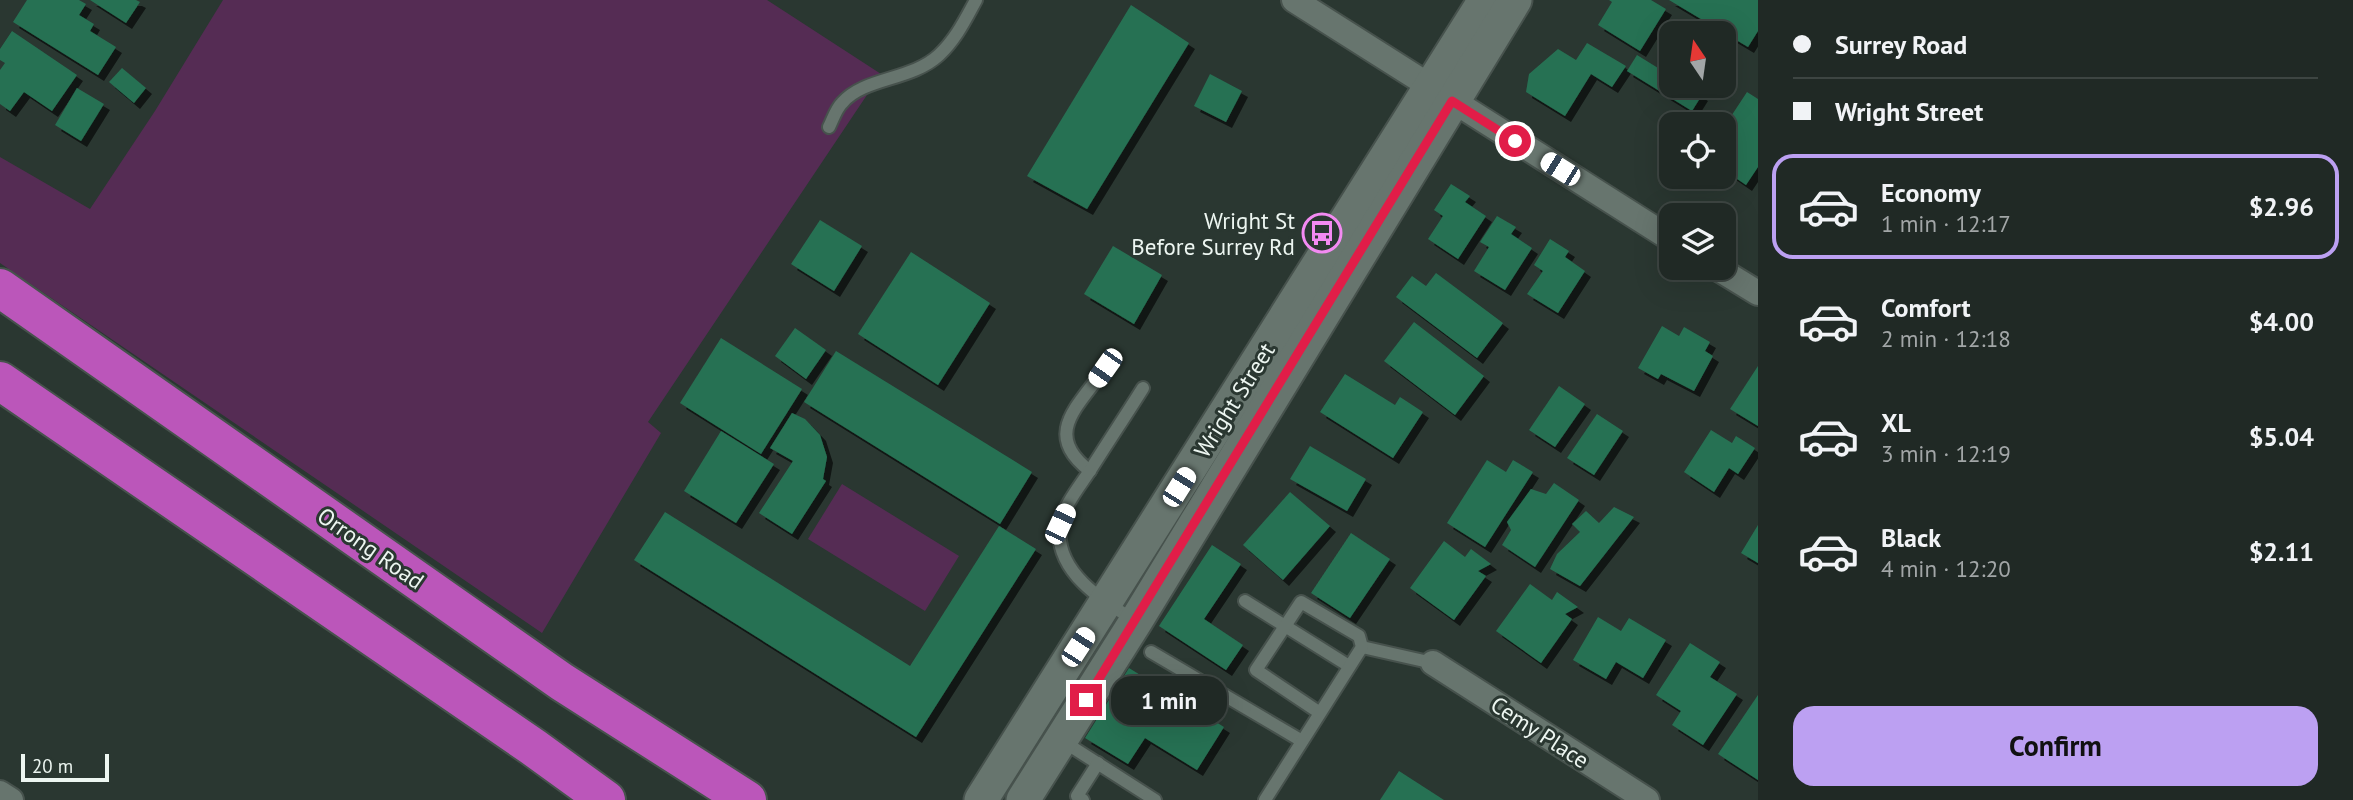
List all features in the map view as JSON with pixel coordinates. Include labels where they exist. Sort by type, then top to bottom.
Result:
[{"type":"highway","name":"Orrong Road","points":[[0,288],[562,682],[747,800]]},
{"type":"highway","points":[[0,382],[606,800]]},
{"type":"street","points":[[1294,0],[1659,231]]},
{"type":"street","name":"Wright Street","points":[[1023,800],[1136,621],[1441,94],[1485,0]]},
{"type":"street","name":"Wright Street","points":[[981,800],[1106,604],[1441,94],[1515,0]]},
{"type":"street","points":[[1736,280],[1758,293]]},
{"type":"street","name":"Cemy Place","points":[[1433,663],[1647,800]]},
{"type":"street","points":[[0,793],[11,800]]},
{"type":"lane","points":[[829,127],[841,103],[864,87],[912,72],[938,56],[957,35],[976,0]]},
{"type":"lane","points":[[1090,471],[1075,460],[1066,445],[1065,425],[1105,368]]},
{"type":"lane","points":[[1136,621],[1106,604],[1071,570],[1061,549],[1060,524],[1072,498],[1143,388]]},
{"type":"lane","points":[[1245,601],[1349,666]]},
{"type":"lane","points":[[1265,800],[1362,647],[1359,636],[1301,601],[1256,670],[1320,713]]},
{"type":"lane","points":[[1362,647],[1433,663]]},
{"type":"lane","points":[[1152,652],[1302,741]]},
{"type":"lane","points":[[1061,740],[1155,800]]},
{"type":"lane","points":[[1083,800],[1077,796],[1098,763]]},
{"type":"shaded area","points":[[223,0],[767,0],[881,74],[648,422],[661,433],[542,633],[0,263],[0,157],[90,209],[155,111]]},
{"type":"shaded area","points":[[842,484],[959,556],[925,611],[808,539]]},
{"type":"building","points":[[27,0],[79,0],[86,4],[79,15],[94,24],[90,31],[116,47],[98,75],[13,22]]},
{"type":"building","points":[[90,0],[136,0],[140,2],[126,23]]},
{"type":"building","points":[[1609,0],[1651,0],[1666,9],[1640,51],[1598,25],[1612,2]]},
{"type":"building","points":[[1669,0],[1758,0],[1758,31],[1748,47],[1736,40],[1736,21],[1704,21]]},
{"type":"building","points":[[1131,5],[1189,43],[1087,209],[1027,176]]},
{"type":"building","points":[[12,31],[77,75],[52,111],[24,92],[10,111],[0,104],[0,70],[5,63],[0,60],[0,49]]},
{"type":"building","points":[[1587,43],[1626,66],[1612,87],[1591,74],[1565,116],[1526,92],[1529,74],[1558,49],[1576,60]]},
{"type":"building","points":[[1637,55],[1659,69],[1659,91],[1627,71]]},
{"type":"building","points":[[122,68],[146,88],[134,103],[109,82]]},
{"type":"building","points":[[1210,74],[1242,91],[1226,122],[1194,106]]},
{"type":"building","points":[[77,88],[104,104],[81,141],[55,125]]},
{"type":"building","points":[[1747,92],[1758,99],[1758,167],[1746,185],[1736,178],[1736,112],[1734,112]]},
{"type":"building","points":[[1671,98],[1700,98],[1692,111]]},
{"type":"building","points":[[1451,184],[1470,196],[1465,202],[1486,216],[1458,259],[1428,239],[1443,216],[1434,210]]},
{"type":"building","points":[[1497,216],[1516,227],[1511,234],[1532,248],[1505,290],[1474,271],[1489,247],[1480,242]]},
{"type":"building","points":[[820,220],[862,246],[834,291],[791,264]]},
{"type":"building","points":[[1550,239],[1569,251],[1565,257],[1585,271],[1558,313],[1527,294],[1543,271],[1534,265]]},
{"type":"building","points":[[1113,246],[1162,275],[1134,324],[1084,294]]},
{"type":"building","points":[[911,252],[990,303],[938,385],[858,334]]},
{"type":"building","points":[[1436,273],[1503,323],[1477,358],[1396,297],[1412,276],[1426,286]]},
{"type":"building","points":[[1414,322],[1484,376],[1455,415],[1384,361]]},
{"type":"building","points":[[1662,326],[1679,336],[1684,327],[1710,342],[1705,351],[1713,356],[1694,391],[1661,374],[1658,379],[1638,368]]},
{"type":"building","points":[[795,328],[826,350],[806,379],[775,356]]},
{"type":"building","points":[[721,338],[802,389],[761,454],[680,403]]},
{"type":"building","points":[[836,351],[1032,472],[1000,524],[804,402]]},
{"type":"building","points":[[1758,366],[1758,426],[1730,409]]},
{"type":"building","points":[[1345,374],[1395,405],[1400,397],[1423,412],[1393,458],[1320,412]]},
{"type":"building","points":[[1559,386],[1585,404],[1555,447],[1529,430]]},
{"type":"building","points":[[792,413],[805,419],[820,435],[827,457],[823,479],[826,481],[792,534],[759,513],[793,461],[770,448]]},
{"type":"building","points":[[1597,414],[1623,431],[1594,475],[1567,458]]},
{"type":"building","points":[[1711,430],[1732,443],[1736,436],[1755,448],[1738,474],[1729,468],[1714,492],[1684,472]]},
{"type":"building","points":[[721,431],[774,464],[736,523],[684,491]]},
{"type":"building","points":[[1310,446],[1366,479],[1347,511],[1290,479]]},
{"type":"building","points":[[1487,460],[1506,472],[1513,460],[1533,472],[1485,547],[1447,523]]},
{"type":"building","points":[[1554,483],[1579,500],[1535,567],[1502,545],[1511,530],[1507,522],[1531,489],[1546,494]]},
{"type":"building","points":[[1290,492],[1330,526],[1283,580],[1243,545]]},
{"type":"building","points":[[1614,507],[1634,517],[1580,586],[1550,569],[1557,554],[1580,532],[1572,524],[1586,511],[1599,523]]},
{"type":"building","points":[[665,512],[910,666],[999,526],[1036,549],[916,737],[634,560]]},
{"type":"building","points":[[1758,525],[1758,563],[1741,553]]},
{"type":"building","points":[[1351,533],[1390,559],[1350,618],[1311,593]]},
{"type":"building","points":[[1444,541],[1465,557],[1471,549],[1491,564],[1478,571],[1486,576],[1454,620],[1410,588]]},
{"type":"building","points":[[1212,545],[1241,564],[1204,619],[1243,645],[1226,670],[1159,626]]},
{"type":"building","points":[[1530,584],[1552,600],[1557,592],[1578,607],[1565,614],[1572,619],[1541,663],[1496,631]]},
{"type":"building","points":[[1598,617],[1621,631],[1629,618],[1666,640],[1643,678],[1616,662],[1606,679],[1573,660]]},
{"type":"building","points":[[1690,643],[1720,662],[1710,677],[1737,694],[1703,745],[1672,725],[1681,711],[1656,695]]},
{"type":"building","points":[[1129,668],[1224,727],[1197,770],[1145,738],[1128,764],[1085,738]]},
{"type":"building","points":[[1758,695],[1758,780],[1718,754]]},
{"type":"building","points":[[1399,771],[1444,800],[1380,800]]},
{"type":"place","name":"Wright St Before Surrey Rd","points":[[1322,233]]},
{"type":"route","points":[[1086,700],[1452,101],[1515,141]]}]
